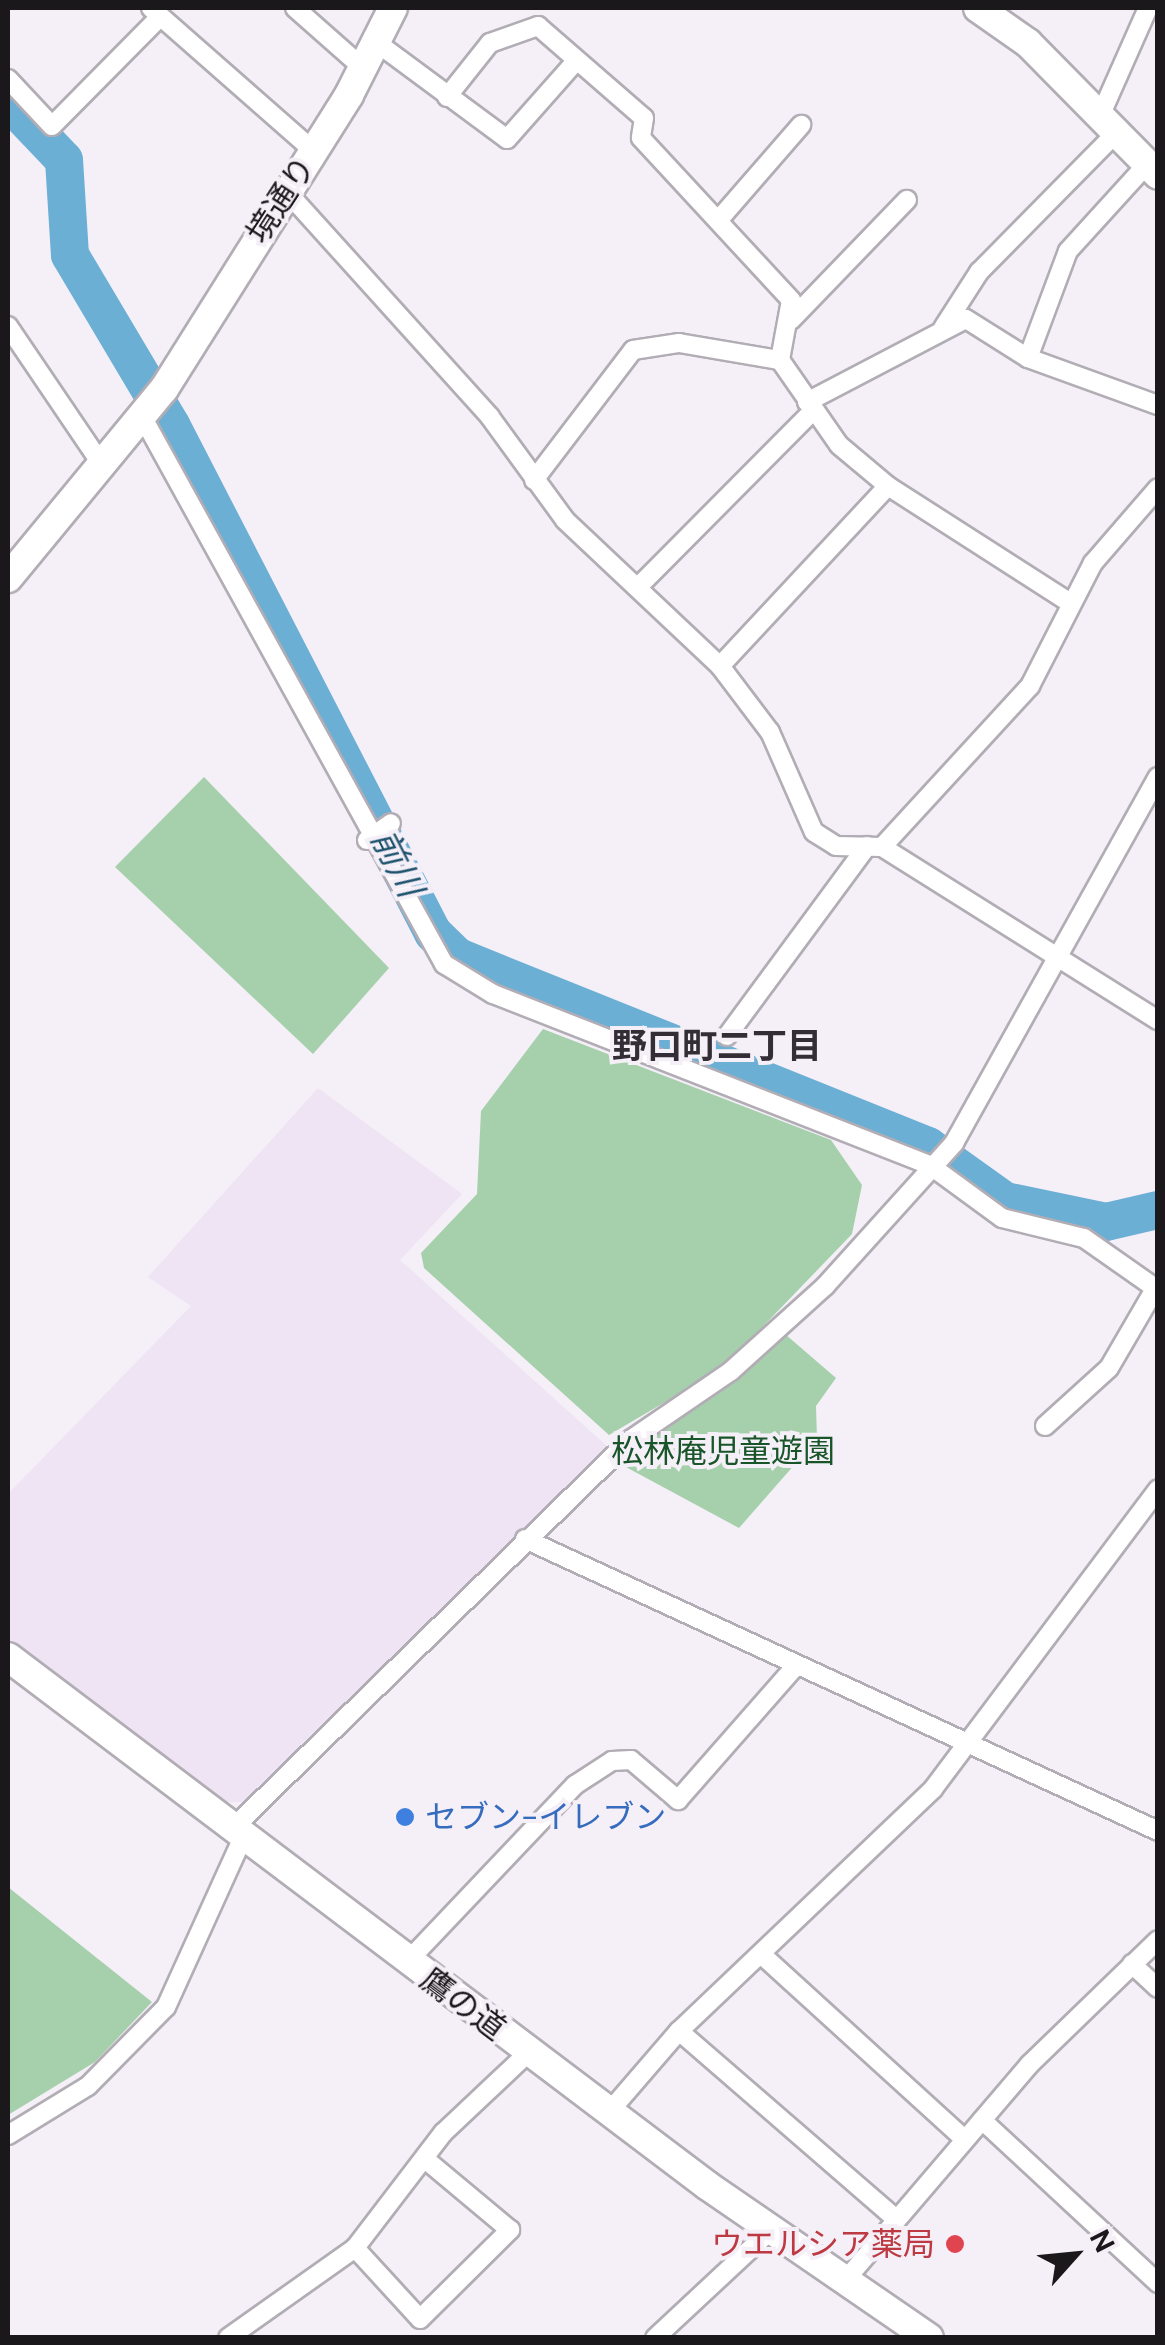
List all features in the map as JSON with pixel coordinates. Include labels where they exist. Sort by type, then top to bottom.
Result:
[{"type":"street","points":[[8,78],[52,126],[159,16],[185,8]]},
{"type":"street","points":[[295,8],[363,68]]},
{"type":"street","name":"境通り","points":[[8,578],[151,404],[314,151],[393,8]]},
{"type":"street","points":[[978,8],[1109,122],[1152,169],[1068,251],[1028,358]]},
{"type":"street","points":[[943,328],[979,272],[1109,122],[1148,8]]},
{"type":"street","points":[[159,16],[314,151]]},
{"type":"street","points":[[448,96],[490,44],[538,26],[644,118],[640,138],[722,216],[791,300],[791,320],[780,360],[810,407],[888,486],[1070,603]]},
{"type":"street","points":[[376,42],[507,139],[576,61]]},
{"type":"street","points":[[722,216],[800,125]]},
{"type":"street","points":[[287,192],[490,418],[534,480],[720,666],[770,732],[814,832],[836,846],[875,847],[1056,952],[1158,1020]]},
{"type":"street","points":[[791,320],[907,200]]},
{"type":"street","points":[[638,587],[810,407],[943,328],[966,319],[1028,358],[1158,406]]},
{"type":"street","points":[[8,326],[102,465]]},
{"type":"street","points":[[534,480],[633,350],[679,344],[780,360]]},
{"type":"street","points":[[151,404],[368,839],[426,944],[463,980],[935,1163],[1002,1218],[1084,1238],[1156,1290],[1109,1368],[1045,1426]]},
{"type":"street","points":[[720,666],[888,486]]},
{"type":"street","points":[[728,1036],[875,847],[1030,686],[1070,603],[1158,488]]},
{"type":"street","points":[[8,2134],[88,2086],[166,2007],[237,1833],[525,1539],[630,1440],[731,1371],[824,1286],[954,1143],[1056,952],[1158,776]]},
{"type":"street","points":[[368,839],[391,823]]},
{"type":"street","points":[[609,2112],[680,2031],[967,1750],[1158,1489]]},
{"type":"street","points":[[525,1539],[967,1750],[1158,1831]]},
{"type":"street","name":"鷹の道","points":[[8,1657],[609,2112],[772,2229],[848,2277],[929,2338]]},
{"type":"street","points":[[407,1962],[575,1786],[612,1761],[631,1760],[678,1800],[794,1668]]},
{"type":"street","points":[[848,2277],[964,2139],[1158,1940]]},
{"type":"street","points":[[760,1954],[964,2139]]},
{"type":"street","points":[[1132,1964],[1158,1988]]},
{"type":"street","points":[[680,2031],[896,2219]]},
{"type":"street","points":[[228,2338],[355,2248],[426,2160],[528,2052]]},
{"type":"street","points":[[982,2120],[1158,2283]]},
{"type":"street","points":[[355,2248],[420,2319],[510,2230],[426,2160]]},
{"type":"street","points":[[655,2338],[772,2229]]},
{"type":"shaded area","points":[[318,1088],[462,1194],[400,1260],[608,1447],[242,1802],[225,1802],[8,1643],[8,1494],[191,1306],[148,1277]]},
{"type":"green space","points":[[204,777],[389,968],[313,1054],[115,867]]},
{"type":"green space","points":[[543,1029],[831,1140],[862,1185],[852,1234],[723,1368],[609,1435],[424,1268],[421,1253],[477,1194],[481,1111]]},
{"type":"green space","name":"松林庵児童遊園","points":[[785,1334],[836,1378],[816,1406],[817,1439],[739,1528],[624,1466],[703,1389]]},
{"type":"green space","points":[[8,1887],[152,2002],[95,2062],[8,2115]]},
{"type":"waterway","name":"前川","points":[[8,101],[64,160],[70,255],[171,425],[433,933],[458,957],[928,1146],[1005,1201],[1106,1222],[1158,1210]]},
{"type":"place","name":"セブン-イレブン","points":[[405,1817]]},
{"type":"place","name":"ウエルシア薬局","points":[[955,2244]]},
{"type":"district","name":"野口町二丁目","points":[[717,1046]]}]
